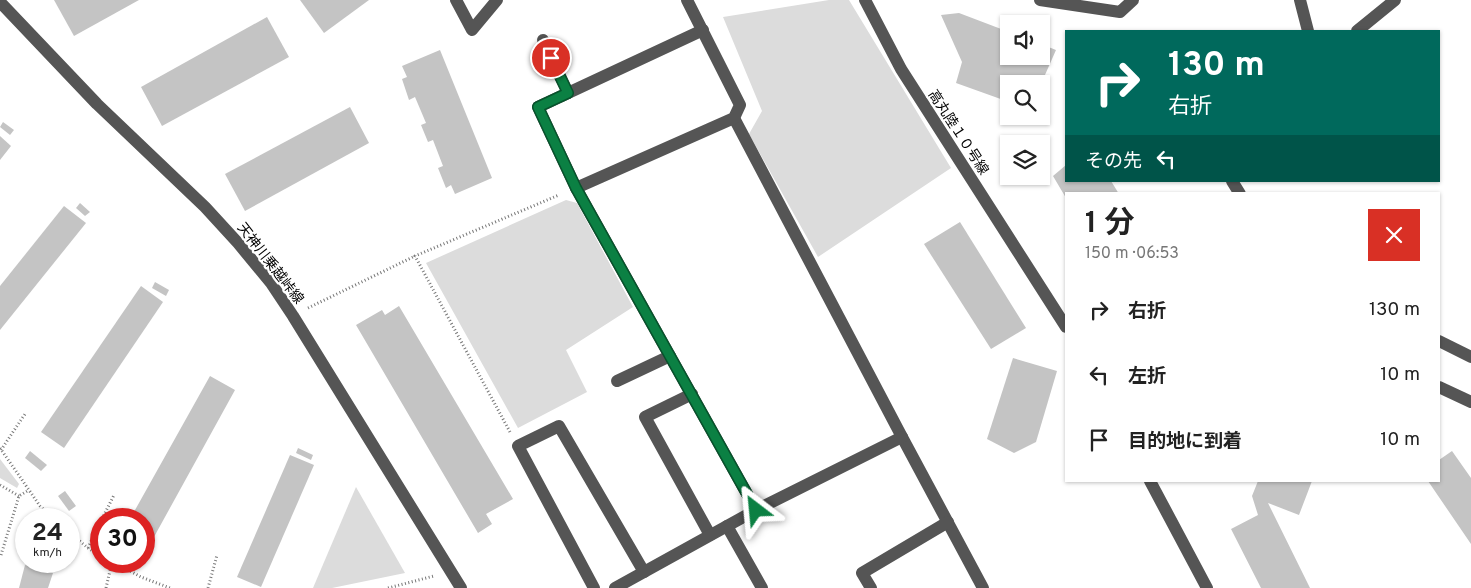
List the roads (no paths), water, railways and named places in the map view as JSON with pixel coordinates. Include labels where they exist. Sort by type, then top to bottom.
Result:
[{"type":"street","points":[[456,0],[472,30],[497,0]]},
{"type":"street","points":[[576,188],[734,118],[740,105],[687,0]]},
{"type":"street","name":"高丸陸１０号線","points":[[865,0],[901,69],[1065,325]]},
{"type":"street","points":[[1045,0],[1120,12],[1133,0]]},
{"type":"street","points":[[1300,0],[1308,30]]},
{"type":"street","points":[[1358,30],[1395,0]]},
{"type":"street","name":"天神川乗越峠線","points":[[0,2],[97,104],[204,207],[271,283],[461,588]]},
{"type":"street","points":[[703,30],[538,107],[576,188],[756,510]]},
{"type":"street","points":[[542,40],[568,93]]},
{"type":"street","points":[[734,118],[983,588]]},
{"type":"street","points":[[1440,342],[1471,357]]},
{"type":"street","points":[[617,381],[670,356]]},
{"type":"street","points":[[1440,387],[1471,402]]},
{"type":"street","points":[[692,394],[645,417],[710,535]]},
{"type":"street","points":[[594,588],[518,446],[559,426],[644,572]]},
{"type":"street","points":[[615,588],[756,510],[902,436]]},
{"type":"street","points":[[1151,482],[1207,588]]},
{"type":"street","points":[[871,588],[862,573],[948,522]]},
{"type":"street","points":[[727,526],[762,588]]}]
